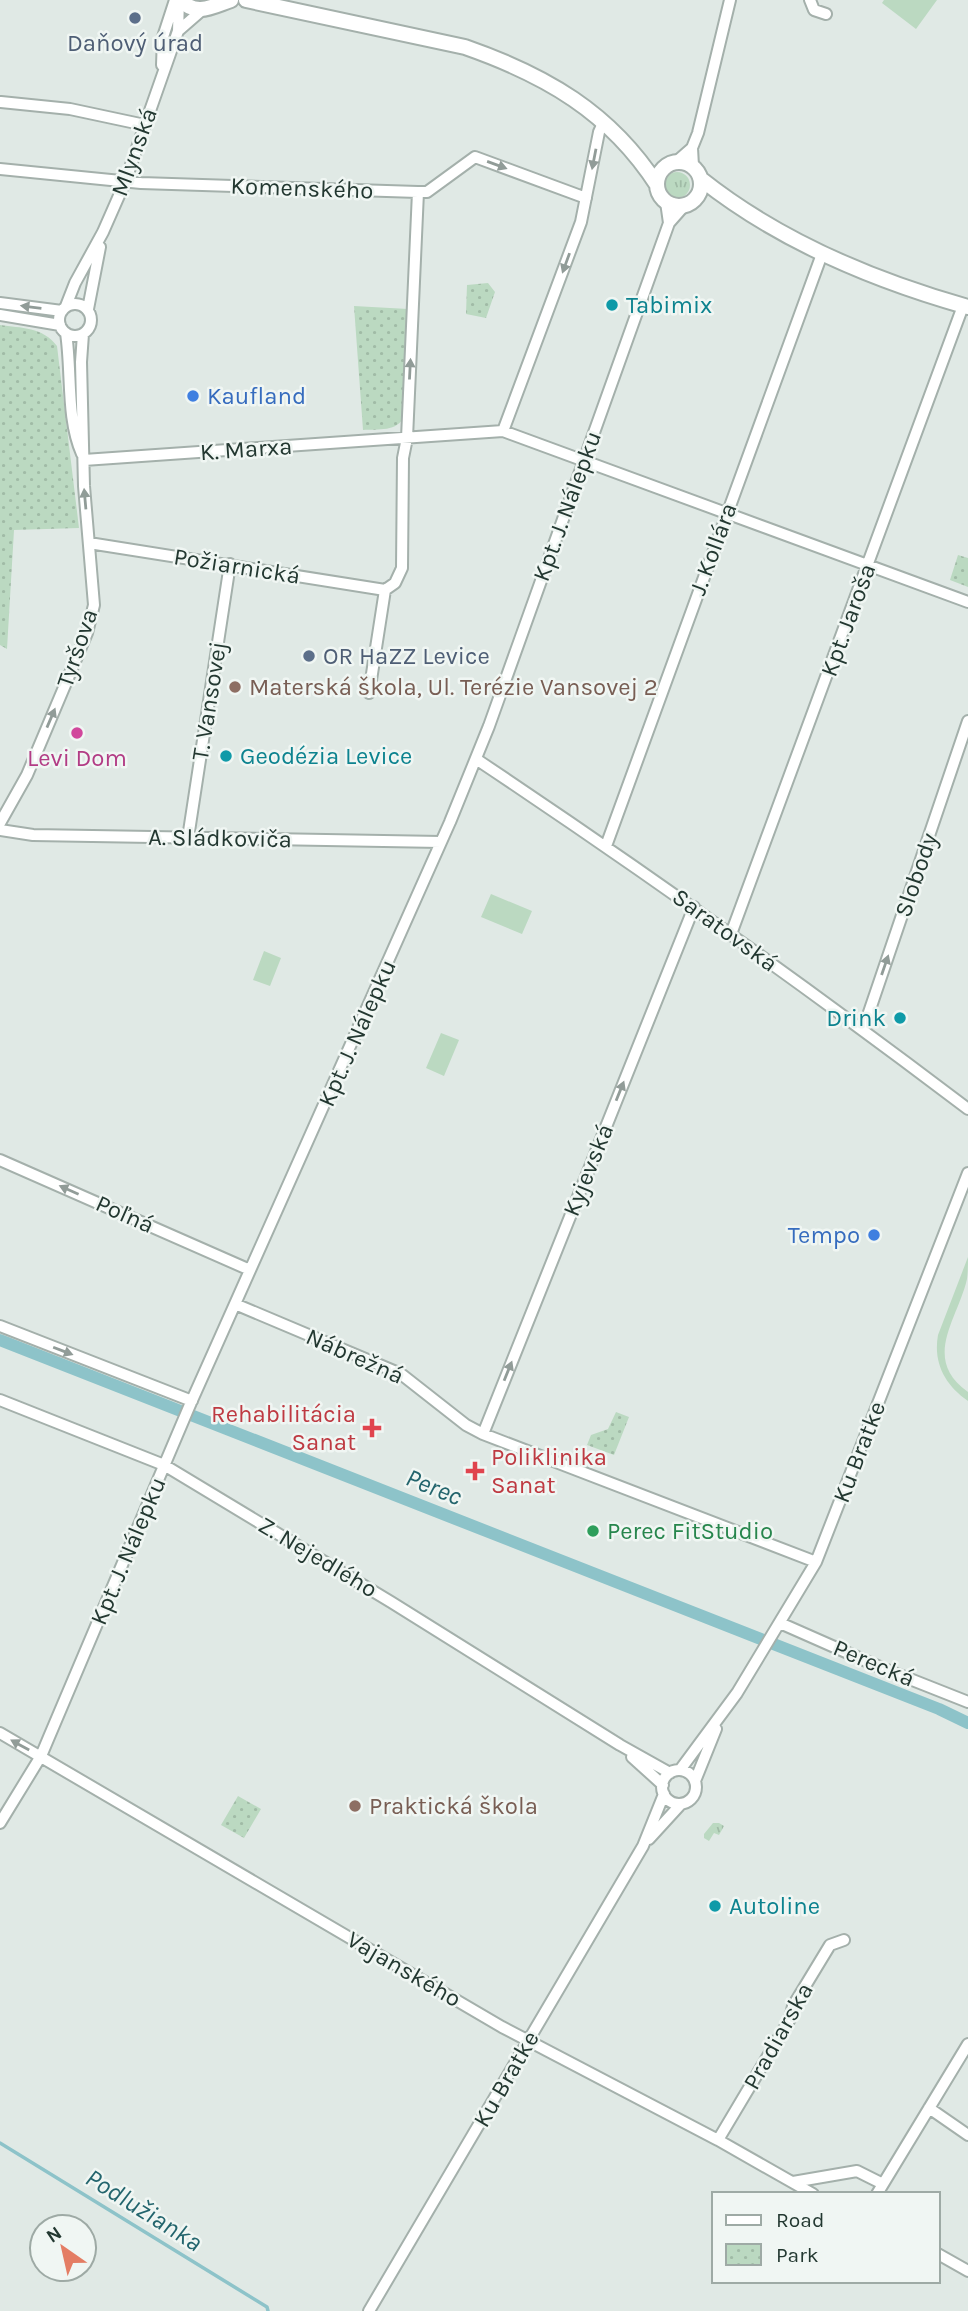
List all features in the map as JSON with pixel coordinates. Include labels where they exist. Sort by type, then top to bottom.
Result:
[{"type":"street","points":[[178,0],[201,11],[231,0]]},
{"type":"street","name":"Mlynská","points":[[64,308],[103,232],[124,182],[178,31],[178,0]]},
{"type":"street","name":"Mlynská","points":[[162,71],[163,37],[178,0]]},
{"type":"street","points":[[246,0],[465,47],[527,72],[604,121],[644,164],[657,185],[660,196],[674,206],[684,206],[697,197],[701,188],[692,148]]},
{"type":"street","points":[[657,185],[659,174],[692,148],[698,133],[730,0]]},
{"type":"street","points":[[810,0],[814,9],[826,14]]},
{"type":"street","name":"Mlynská","points":[[178,31],[201,11]]},
{"type":"street","points":[[1,102],[70,109],[145,125]]},
{"type":"street","points":[[503,431],[580,225],[599,132],[604,121]]},
{"type":"street","name":"Komenského","points":[[0,169],[124,182],[427,192],[475,157],[586,198]]},
{"type":"street","points":[[644,164],[671,164],[697,173],[729,201],[822,254],[900,285],[966,306]]},
{"type":"street","points":[[369,693],[385,590],[395,583],[402,568],[403,458],[407,438],[418,192]]},
{"type":"street","points":[[697,197],[729,201]]},
{"type":"street","name":"Kpt. J. Nálepku","points":[[666,202],[669,223]]},
{"type":"street","name":"Kpt. J. Nálepku","points":[[0,1823],[41,1756],[190,1404],[441,842],[476,759],[669,223],[684,206]]},
{"type":"street","name":"Mlynská","points":[[88,309],[103,232]]},
{"type":"street","name":"J. Kollára","points":[[606,846],[822,254]]},
{"type":"street","points":[[0,303],[64,308],[74,303],[88,309],[91,324],[83,334],[77,336],[63,329],[0,315]]},
{"type":"street","name":"Kpt. Jaroša","points":[[731,934],[966,306]]},
{"type":"street","points":[[63,329],[64,308]]},
{"type":"street","name":"Tyršova","points":[[63,329],[71,362],[74,436],[84,460]]},
{"type":"street","name":"Tyršova","points":[[0,823],[27,775],[87,633],[94,605],[84,486],[81,362],[83,334]]},
{"type":"street","name":"K. Marxa","points":[[84,460],[503,431],[968,602]]},
{"type":"street","name":"Požiarnická","points":[[89,543],[385,590]]},
{"type":"street","name":"T. Vansovej","points":[[188,838],[230,564]]},
{"type":"street","name":"Slobody","points":[[863,1030],[968,721]]},
{"type":"street","name":"Saratovská","points":[[476,759],[694,907],[968,1109]]},
{"type":"street","name":"A. Sládkoviča","points":[[0,830],[33,835],[441,842]]},
{"type":"street","name":"Kyjevská","points":[[483,1434],[694,907]]},
{"type":"street","name":"Poľná","points":[[0,1160],[250,1270]]},
{"type":"street","name":"Ku Bratke","points":[[675,1772],[721,1717],[816,1562],[968,1173]]},
{"type":"street","name":"Nábrežná","points":[[235,1304],[401,1374],[466,1425],[483,1434],[816,1562]]},
{"type":"street","points":[[0,1326],[190,1404]]},
{"type":"street","name":"Z. Nejedlého","points":[[0,1400],[164,1465],[620,1745],[675,1772]]},
{"type":"street","name":"Perecká","points":[[779,1623],[881,1668],[968,1702]]},
{"type":"street","name":"Ku Bratke","points":[[695,1781],[721,1717]]},
{"type":"street","name":"Vajanského","points":[[0,1734],[529,2041],[718,2140],[810,2192]]},
{"type":"street","name":"Z. Nejedlého","points":[[620,1745],[664,1790]]},
{"type":"street","points":[[675,1772],[689,1773],[695,1781],[694,1796],[681,1804],[671,1802],[664,1790],[675,1772]]},
{"type":"street","name":"Ku Bratke","points":[[369,2311],[643,1846],[664,1790]]},
{"type":"street","name":"Ku Bratke","points":[[643,1846],[681,1804]]},
{"type":"street","name":"Pradiarska","points":[[718,2140],[790,2019],[793,2006],[830,1945],[844,1940]]},
{"type":"street","points":[[793,2182],[857,2171],[880,2189],[968,2044]]},
{"type":"street","points":[[929,2108],[968,2135]]},
{"type":"street","points":[[940,2255],[968,2271]]},
{"type":"green space","points":[[884,0],[937,0],[916,29],[882,3]]},
{"type":"green space","points":[[677,172],[686,176],[690,185],[686,194],[677,198],[668,194],[664,185],[668,176]]},
{"type":"green space","points":[[488,283],[495,292],[486,318],[466,314],[467,285]]},
{"type":"green space","points":[[354,306],[408,309],[404,416],[392,427],[363,430]]},
{"type":"green space","points":[[0,325],[38,332],[57,346],[79,528],[14,530],[7,649],[0,645]]},
{"type":"green space","points":[[958,555],[968,558],[968,587],[950,580]]},
{"type":"green space","points":[[491,894],[532,911],[522,934],[481,917]]},
{"type":"green space","points":[[264,951],[281,958],[270,986],[253,980]]},
{"type":"green space","points":[[441,1033],[459,1040],[444,1076],[426,1068]]},
{"type":"green space","points":[[968,1257],[967,1279],[946,1338],[945,1352],[947,1366],[954,1379],[968,1392],[968,1401],[953,1388],[942,1372],[937,1345],[938,1335]]},
{"type":"green space","points":[[616,1412],[629,1417],[614,1455],[587,1445],[591,1435],[608,1429]]},
{"type":"green space","points":[[238,1796],[261,1809],[244,1838],[221,1825]]},
{"type":"green space","points":[[713,1823],[724,1826],[719,1835],[714,1833],[709,1841],[704,1838],[704,1834]]},
{"type":"waterway","name":"Perec","points":[[0,1340],[939,1709],[968,1723]]},
{"type":"waterway","name":"Podlužianka","points":[[0,2143],[267,2307],[268,2311]]},
{"type":"place","name":"Daňový úrad","points":[[135,18]]},
{"type":"place","name":"Tabimix","points":[[612,305]]},
{"type":"place","name":"Kaufland","points":[[193,396]]},
{"type":"place","name":"OR HaZZ Levice","points":[[309,656]]},
{"type":"place","name":"Materská škola, Ul. Terézie Vansovej 2","points":[[235,687]]},
{"type":"place","name":"Levi Dom","points":[[77,733]]},
{"type":"place","name":"Geodézia Levice","points":[[226,756]]},
{"type":"place","name":"Drink","points":[[900,1018]]},
{"type":"place","name":"Tempo","points":[[874,1235]]},
{"type":"place","name":"Rehabilitácia Sanat","points":[[372,1428]]},
{"type":"place","name":"Poliklinika Sanat","points":[[475,1471]]},
{"type":"place","name":"Perec FitStudio","points":[[593,1531]]},
{"type":"place","name":"Praktická škola","points":[[355,1806]]},
{"type":"place","name":"Autoline","points":[[715,1906]]}]
